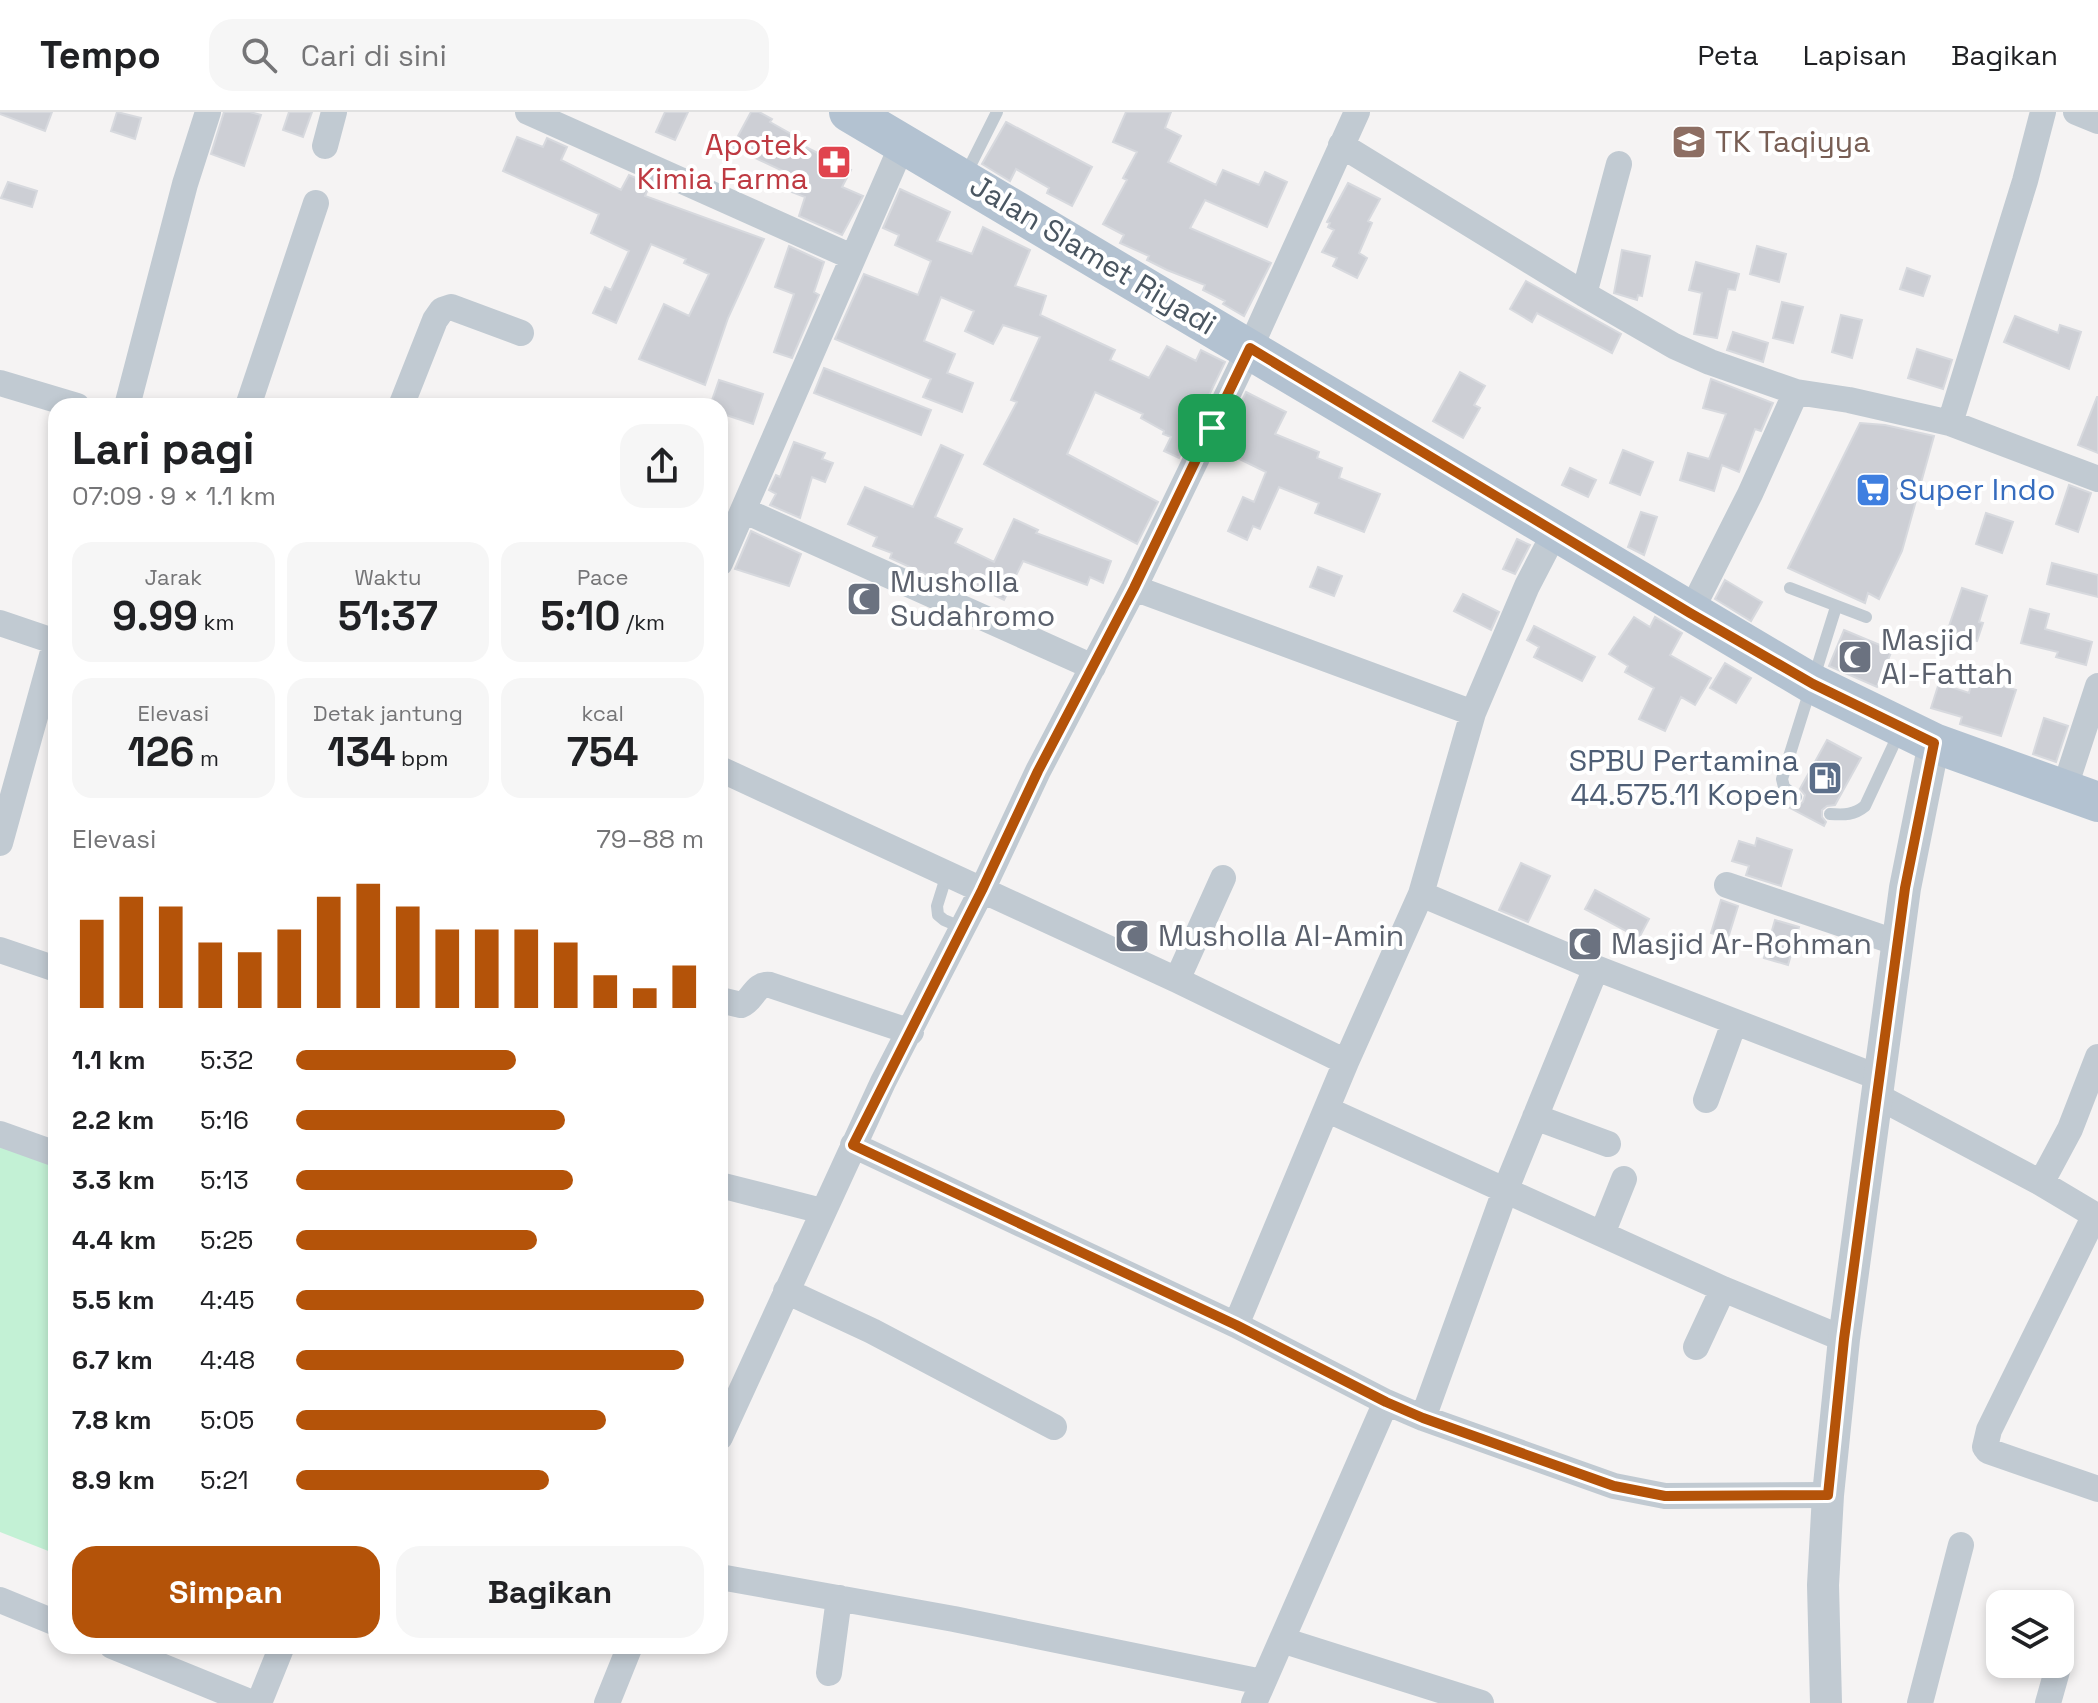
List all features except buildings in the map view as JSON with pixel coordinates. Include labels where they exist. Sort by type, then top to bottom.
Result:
[{"type":"main road","name":"Jalan Slamet Riyadi","points":[[849,112],[1813,684],[1918,736],[2081,796]]},
{"type":"street","points":[[129,398],[185,184],[208,112]]},
{"type":"street","points":[[325,146],[334,112]]},
{"type":"street","points":[[528,112],[852,257]]},
{"type":"street","points":[[728,1419],[853,1145],[982,890],[1038,771],[1134,588],[1250,348],[1357,112]]},
{"type":"street","points":[[1950,423],[2025,181],[2043,112]]},
{"type":"street","points":[[2076,112],[2098,121]]},
{"type":"street","points":[[728,545],[903,143]]},
{"type":"street","points":[[1341,145],[1674,346],[1796,392],[1849,400],[1950,423],[2098,479]]},
{"type":"street","points":[[1584,294],[1619,164]]},
{"type":"street","points":[[251,398],[316,203]]},
{"type":"street","points":[[404,398],[435,320],[442,310],[451,307],[521,333]]},
{"type":"street","points":[[0,383],[50,398]]},
{"type":"street","points":[[1690,613],[1750,494],[1796,392]]},
{"type":"street","points":[[743,510],[1093,667]]},
{"type":"street","points":[[1236,1325],[1346,1062],[1421,894],[1473,713],[1527,586],[1555,532]]},
{"type":"street","points":[[1134,588],[1473,713]]},
{"type":"street","points":[[0,623],[48,638]]},
{"type":"street","points":[[0,843],[48,670]]},
{"type":"street","points":[[2081,796],[2098,686]]},
{"type":"street","points":[[1826,1703],[1823,1585],[1828,1495],[1844,1339],[1907,875],[1918,736]]},
{"type":"street","points":[[728,773],[1177,980],[1346,1062]]},
{"type":"street","points":[[1177,980],[1223,878]]},
{"type":"street","points":[[1727,885],[1898,943]]},
{"type":"street","points":[[1421,894],[1734,1023],[1878,1087],[2096,1216],[1989,1430],[1985,1447],[1988,1451],[2098,1489]]},
{"type":"street","points":[[0,950],[48,966]]},
{"type":"street","points":[[1423,1418],[1505,1191],[1596,968]]},
{"type":"street","points":[[728,1002],[741,1005],[750,1001],[758,987],[770,985],[911,1032]]},
{"type":"street","points":[[1706,1100],[1734,1023]]},
{"type":"street","points":[[2041,1183],[2070,1129],[2098,1057]]},
{"type":"street","points":[[1328,1110],[1723,1289],[1844,1339]]},
{"type":"street","points":[[1535,1117],[1608,1144]]},
{"type":"street","points":[[0,1134],[48,1151]]},
{"type":"street","points":[[853,1145],[1236,1325],[1423,1418],[1641,1493],[1693,1498],[1828,1495]]},
{"type":"street","points":[[1602,1234],[1624,1179]]},
{"type":"street","points":[[728,1187],[822,1211]]},
{"type":"street","points":[[1696,1347],[1723,1289]]},
{"type":"street","points":[[786,1291],[872,1331],[1054,1427]]},
{"type":"street","points":[[728,1578],[839,1598],[1258,1692],[1386,1402]]},
{"type":"street","points":[[1920,1703],[1961,1545]]},
{"type":"street","points":[[829,1673],[839,1598]]},
{"type":"street","points":[[0,1600],[48,1620]]},
{"type":"street","points":[[1282,1640],[1481,1703]]},
{"type":"street","points":[[132,1654],[252,1703]]},
{"type":"street","points":[[259,1703],[279,1654]]},
{"type":"street","points":[[607,1703],[627,1654]]},
{"type":"street","points":[[2048,1703],[2055,1678]]},
{"type":"lane","points":[[964,178],[997,112]]},
{"type":"lane","points":[[1790,588],[1866,617]]},
{"type":"lane","points":[[1796,797],[1784,787],[1782,779],[1836,607]]},
{"type":"lane","points":[[1830,814],[1846,815],[1865,806],[1918,736]]},
{"type":"lane","points":[[947,874],[937,906],[938,915],[963,928]]},
{"type":"green space","points":[[0,1137],[48,1157],[48,1551],[0,1532]]},
{"type":"place","name":"TK Taqiyya","points":[[1689,142]]},
{"type":"place","name":"Apotek Kimia Farma","points":[[834,162]]},
{"type":"place","name":"Super Indo","points":[[1873,490]]},
{"type":"place","name":"Musholla Sudahromo","points":[[864,599]]},
{"type":"place","name":"Masjid Al-Fattah","points":[[1855,657]]},
{"type":"place","name":"SPBU Pertamina 44.575.11 Kopen","points":[[1825,778]]},
{"type":"place","name":"Musholla Al-Amin","points":[[1132,936]]},
{"type":"place","name":"Masjid Ar-Rohman","points":[[1585,944]]},
{"type":"route","points":[[1250,348],[1690,613],[1813,684],[1934,743],[1905,888],[1844,1339],[1828,1495],[1693,1498],[1641,1493],[1423,1418],[1015,1219],[853,1145],[1212,428],[1250,348]]}]
